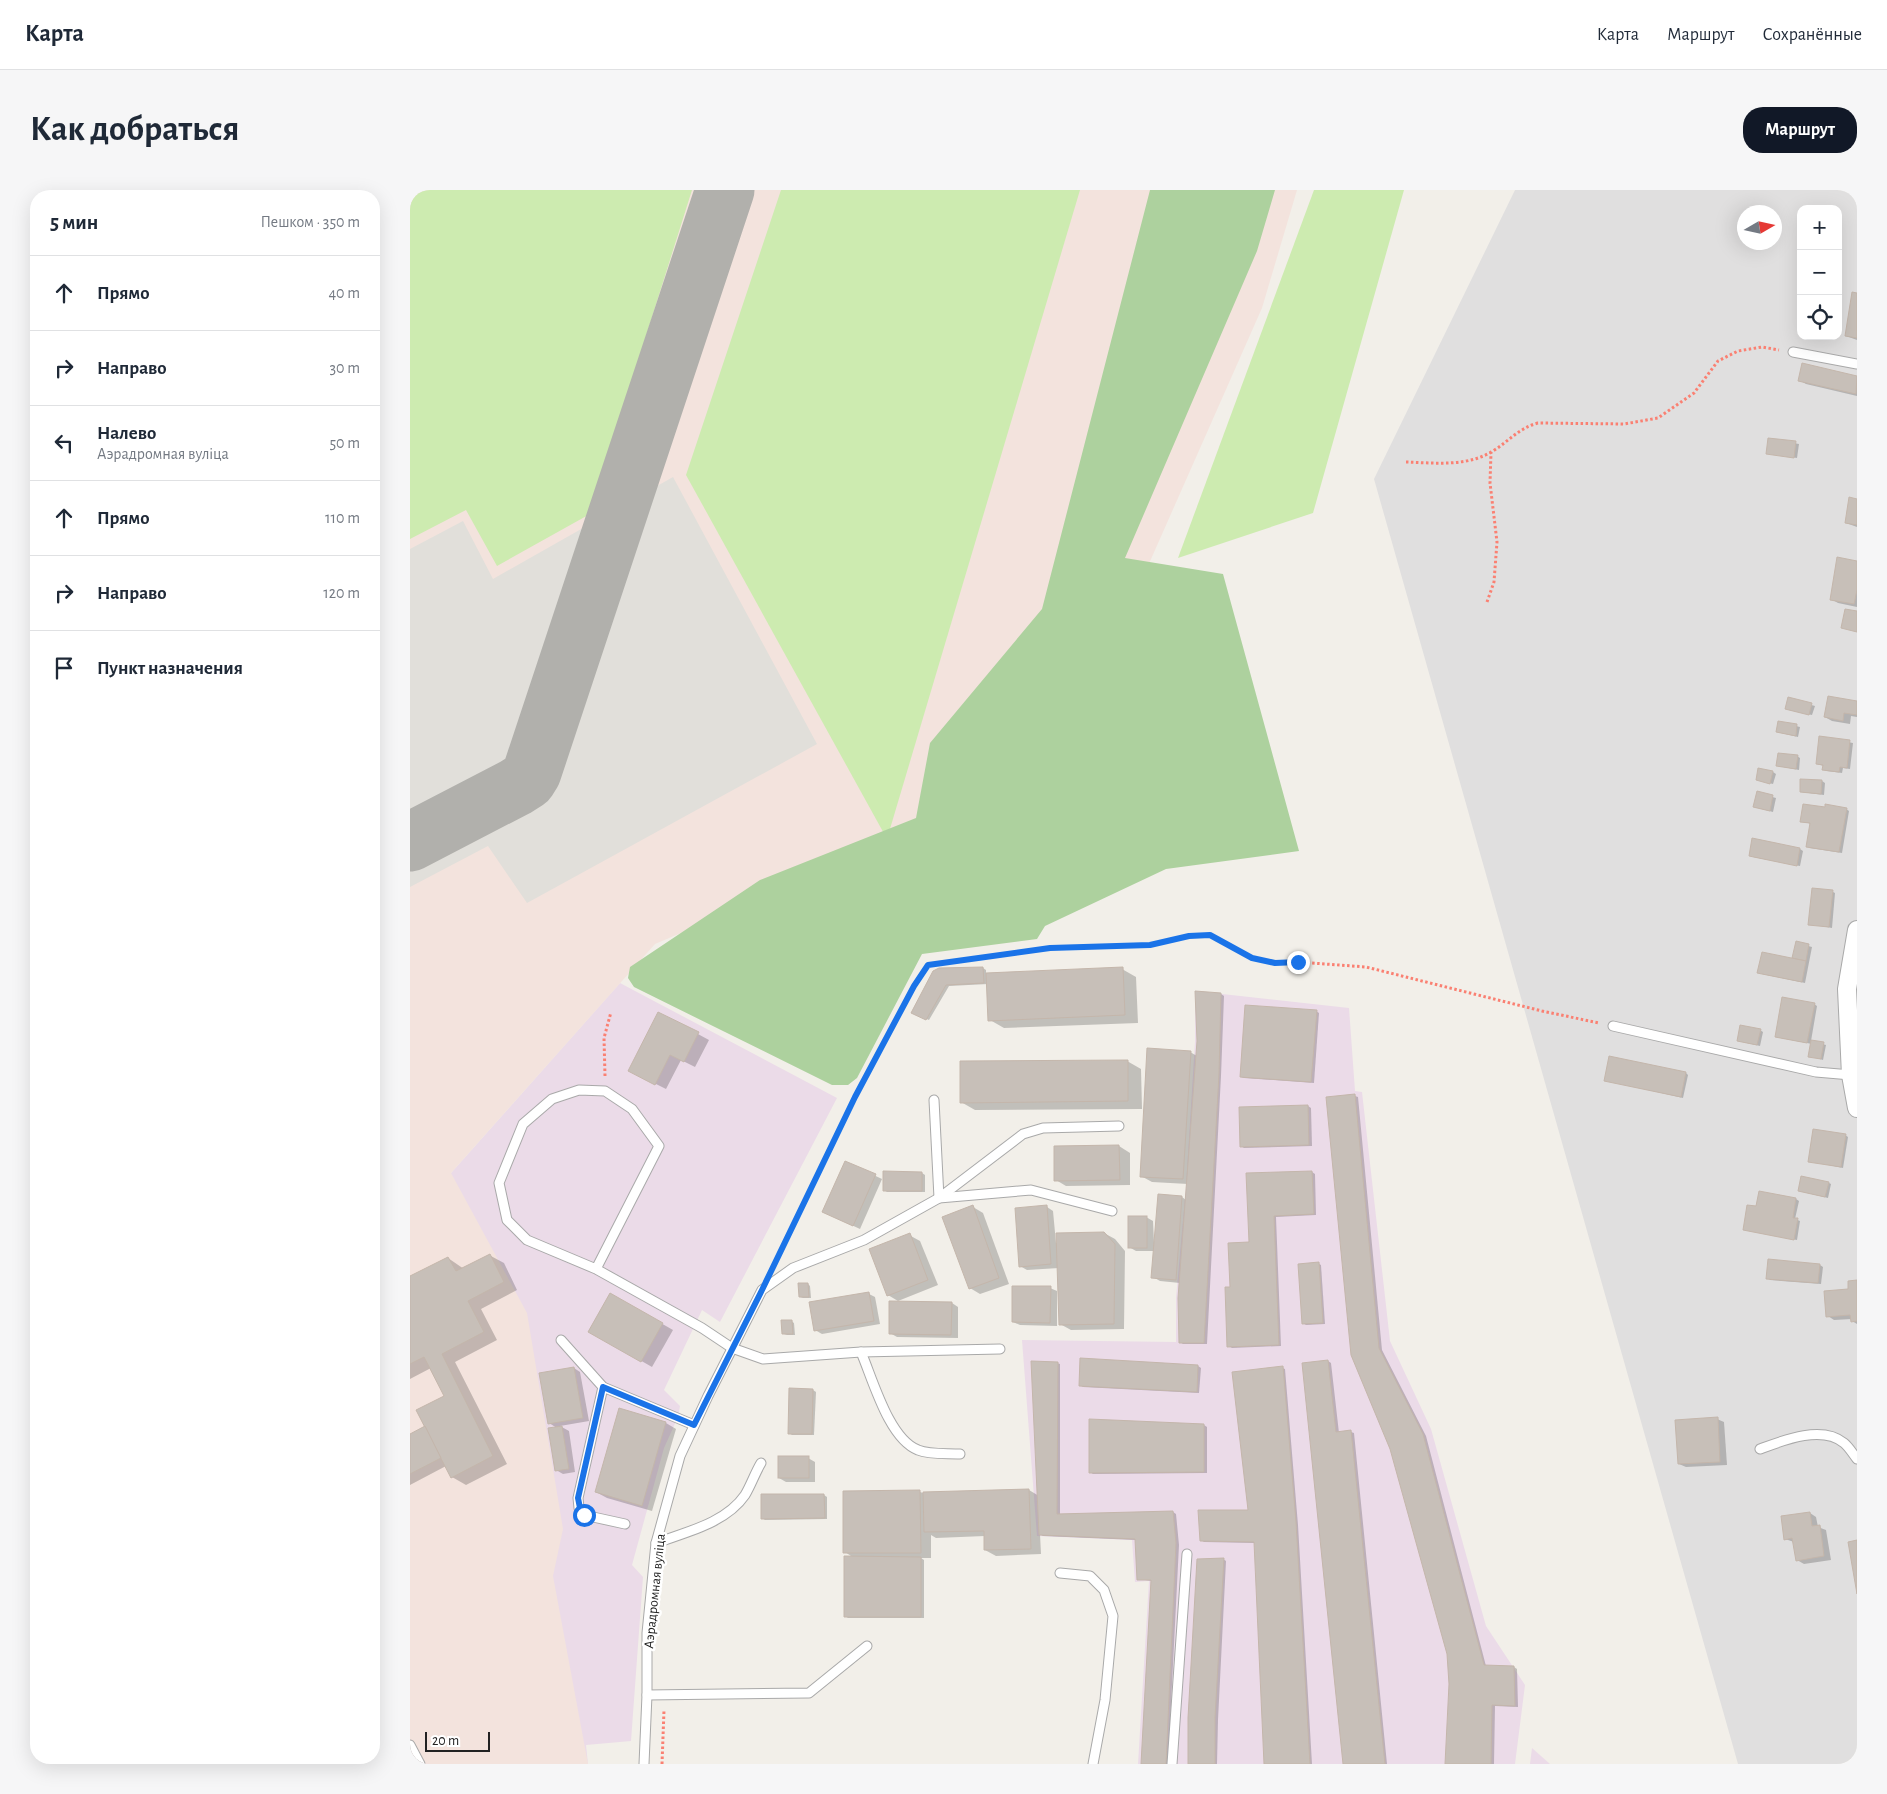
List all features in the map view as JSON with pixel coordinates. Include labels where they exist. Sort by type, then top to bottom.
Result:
[{"type":"street","points":[[1857,930],[1848,989],[1857,1108]]},
{"type":"lane","points":[[1793,352],[1857,364]]},
{"type":"lane","points":[[1613,1026],[1816,1072],[1854,1076]]},
{"type":"lane","points":[[596,1269],[659,1146],[632,1109],[605,1091],[579,1090],[552,1099],[523,1124],[499,1182],[507,1220],[528,1240],[596,1269],[702,1328],[732,1348],[763,1359],[861,1352],[1000,1349]]},
{"type":"lane","points":[[934,1100],[939,1198]]},
{"type":"lane","points":[[762,1290],[793,1268],[864,1240],[939,1198],[1023,1134],[1043,1128],[1119,1126]]},
{"type":"lane","points":[[939,1198],[1030,1190],[1112,1211]]},
{"type":"lane","name":"Аэрадромная вуліца","points":[[644,1764],[647,1633],[656,1543],[680,1456],[762,1290]]},
{"type":"lane","points":[[561,1340],[603,1387],[694,1425]]},
{"type":"lane","points":[[861,1352],[892,1428],[906,1443],[919,1451],[960,1454]]},
{"type":"lane","points":[[603,1387],[578,1498],[584,1515],[625,1524]]},
{"type":"lane","points":[[1760,1449],[1795,1436],[1819,1435],[1833,1437],[1844,1444],[1857,1459]]},
{"type":"lane","points":[[656,1543],[726,1514],[744,1496],[761,1463]]},
{"type":"lane","points":[[1172,1764],[1187,1554]]},
{"type":"lane","points":[[1060,1573],[1090,1576],[1104,1590],[1112,1616],[1105,1700],[1093,1764]]},
{"type":"lane","points":[[647,1695],[809,1693],[867,1646]]},
{"type":"lane","points":[[410,1745],[420,1764]]},
{"type":"path","points":[[1406,462],[1459,463],[1491,452],[1525,426],[1538,423],[1624,424],[1658,418],[1694,394],[1718,361],[1738,351],[1762,347],[1793,352]]},
{"type":"path","points":[[1487,602],[1494,582],[1497,542],[1490,483],[1491,452]]},
{"type":"path","points":[[762,1290],[855,1097],[914,986],[928,965],[1050,948],[1150,945],[1189,936],[1210,935],[1252,958],[1275,963],[1298,962],[1366,967],[1542,1011],[1613,1026]]},
{"type":"path","points":[[605,1091],[604,1038],[611,1012]]},
{"type":"path","points":[[662,1764],[665,1695]]},
{"type":"shaded area","points":[[410,190],[1297,190],[1262,308],[1056,774],[655,944],[451,1173],[527,1313],[563,1529],[553,1576],[588,1764],[410,1764]]},
{"type":"shaded area","points":[[1515,190],[1857,190],[1857,1764],[1738,1764],[1374,479]]},
{"type":"shaded area","points":[[673,477],[817,744],[527,903],[488,846],[410,887],[410,549],[463,521],[493,579]]},
{"type":"shaded area","points":[[620,983],[837,1098],[720,1322],[702,1310],[664,1390],[680,1406],[678,1417],[664,1448],[632,1565],[643,1577],[631,1741],[586,1745],[588,1764],[410,1764],[410,1181],[451,1173]]},
{"type":"shaded area","points":[[1195,991],[1349,1008],[1355,1091],[1362,1092],[1390,1341],[1431,1429],[1486,1626],[1525,1685],[1515,1764],[1138,1764],[1149,1581],[1135,1582],[1132,1540],[1037,1536],[1022,1340],[1176,1342],[1176,1298],[1186,1187],[1195,1042]]},
{"type":"shaded area","points":[[1532,1748],[1550,1764],[1530,1764]]},
{"type":"green space","points":[[410,190],[692,190],[590,514],[497,566],[466,510],[410,539]]},
{"type":"green space","points":[[781,190],[1080,190],[887,839],[686,475]]},
{"type":"green space","points":[[1150,190],[1275,190],[1257,251],[1125,558],[1223,574],[1299,851],[1166,869],[1045,926],[1037,939],[922,954],[857,1078],[848,1085],[832,1085],[634,987],[628,978],[630,967],[760,880],[916,818],[930,743],[1042,609]]},
{"type":"green space","points":[[1314,190],[1404,190],[1313,513],[1178,558]]},
{"type":"building","points":[[1852,292],[1857,293],[1857,338],[1845,336]]},
{"type":"building","points":[[1802,363],[1857,376],[1856,394],[1798,381]]},
{"type":"building","points":[[1768,438],[1796,441],[1794,458],[1766,454]]},
{"type":"building","points":[[1849,497],[1857,499],[1857,525],[1845,523]]},
{"type":"building","points":[[1837,557],[1857,561],[1857,590],[1854,604],[1830,600]]},
{"type":"building","points":[[1845,609],[1857,611],[1857,632],[1841,628]]},
{"type":"building","points":[[1828,696],[1857,701],[1857,715],[1844,713],[1843,721],[1824,717]]},
{"type":"building","points":[[1788,697],[1812,703],[1809,715],[1785,709]]},
{"type":"building","points":[[1778,721],[1797,724],[1796,736],[1776,732]]},
{"type":"building","points":[[1819,736],[1850,740],[1847,768],[1840,767],[1839,772],[1822,770],[1823,765],[1816,764]]},
{"type":"building","points":[[1778,753],[1798,755],[1796,769],[1776,766]]},
{"type":"building","points":[[1758,768],[1773,771],[1770,784],[1756,780]]},
{"type":"building","points":[[1800,779],[1822,780],[1821,794],[1800,792]]},
{"type":"building","points":[[1757,791],[1773,795],[1770,811],[1753,807]]},
{"type":"building","points":[[1803,804],[1825,807],[1825,804],[1847,808],[1839,852],[1806,847],[1810,823],[1800,822]]},
{"type":"building","points":[[1752,838],[1800,848],[1797,866],[1749,856]]},
{"type":"building","points":[[1812,888],[1833,890],[1829,927],[1808,925]]},
{"type":"building","points":[[1796,941],[1809,944],[1806,961],[1792,958]]},
{"type":"building","points":[[1762,952],[1806,961],[1802,982],[1757,973]]},
{"type":"building","points":[[983,967],[984,983],[946,985],[926,1020],[911,1013],[933,971],[939,968]]},
{"type":"building","points":[[1123,967],[1125,1015],[988,1021],[986,973]]},
{"type":"building","points":[[1195,991],[1221,993],[1219,1074],[1204,1343],[1179,1343],[1178,1298],[1197,1041]]},
{"type":"building","points":[[1782,997],[1815,1003],[1807,1043],[1775,1037]]},
{"type":"building","points":[[1245,1005],[1317,1010],[1311,1082],[1240,1077]]},
{"type":"building","points":[[658,1012],[699,1032],[684,1062],[670,1055],[655,1085],[628,1071]]},
{"type":"building","points":[[1740,1025],[1761,1029],[1757,1045],[1737,1041]]},
{"type":"building","points":[[1811,1040],[1824,1042],[1821,1059],[1808,1057]]},
{"type":"building","points":[[1147,1048],[1191,1051],[1183,1179],[1140,1177]]},
{"type":"building","points":[[1609,1056],[1686,1072],[1681,1097],[1604,1081]]},
{"type":"building","points":[[1128,1060],[1128,1101],[960,1103],[960,1061]]},
{"type":"building","points":[[1355,1094],[1379,1348],[1423,1434],[1484,1665],[1514,1666],[1515,1706],[1492,1705],[1491,1764],[1445,1764],[1449,1684],[1447,1654],[1390,1449],[1351,1355],[1326,1097]]},
{"type":"building","points":[[1308,1105],[1309,1145],[1240,1147],[1239,1107]]},
{"type":"building","points":[[1813,1129],[1846,1134],[1841,1167],[1808,1162]]},
{"type":"building","points":[[1119,1145],[1120,1180],[1054,1181],[1054,1146]]},
{"type":"building","points":[[845,1161],[876,1174],[853,1226],[822,1212]]},
{"type":"building","points":[[883,1171],[922,1172],[922,1191],[883,1191]]},
{"type":"building","points":[[1312,1171],[1314,1214],[1274,1216],[1279,1345],[1227,1347],[1225,1287],[1230,1287],[1228,1243],[1249,1242],[1246,1173]]},
{"type":"building","points":[[1801,1176],[1829,1182],[1825,1197],[1798,1191]]},
{"type":"building","points":[[1759,1191],[1796,1198],[1793,1218],[1798,1218],[1794,1240],[1743,1230],[1747,1205],[1756,1206]]},
{"type":"building","points":[[1158,1194],[1182,1196],[1176,1280],[1151,1278]]},
{"type":"building","points":[[973,1205],[999,1278],[969,1289],[942,1217]]},
{"type":"building","points":[[1047,1205],[1051,1264],[1019,1267],[1015,1208]]},
{"type":"building","points":[[1128,1216],[1147,1216],[1147,1248],[1128,1248]]},
{"type":"building","points":[[1104,1232],[1115,1244],[1114,1324],[1059,1325],[1056,1233]]},
{"type":"building","points":[[910,1233],[928,1280],[887,1296],[869,1249]]},
{"type":"building","points":[[490,1254],[504,1282],[468,1301],[484,1332],[442,1354],[493,1456],[451,1478],[416,1410],[444,1396],[424,1357],[410,1364],[410,1276],[448,1257],[456,1271]]},
{"type":"building","points":[[1768,1259],[1820,1264],[1818,1283],[1766,1279]]},
{"type":"building","points":[[1319,1262],[1323,1323],[1302,1324],[1298,1264]]},
{"type":"building","points":[[1857,1280],[1857,1321],[1851,1322],[1850,1315],[1826,1317],[1824,1291],[1848,1289],[1848,1281]]},
{"type":"building","points":[[798,1283],[808,1283],[809,1297],[799,1297]]},
{"type":"building","points":[[1012,1286],[1051,1286],[1050,1323],[1012,1322]]},
{"type":"building","points":[[869,1292],[874,1321],[814,1331],[809,1302]]},
{"type":"building","points":[[610,1293],[663,1323],[641,1362],[588,1332]]},
{"type":"building","points":[[889,1301],[952,1302],[951,1335],[889,1334]]},
{"type":"building","points":[[781,1320],[792,1320],[793,1334],[782,1334]]},
{"type":"building","points":[[1080,1358],[1198,1365],[1197,1392],[1079,1386]]},
{"type":"building","points":[[1328,1360],[1336,1432],[1351,1430],[1385,1764],[1343,1764],[1302,1363]]},
{"type":"building","points":[[1031,1361],[1058,1362],[1057,1514],[1173,1511],[1176,1543],[1166,1764],[1141,1764],[1151,1580],[1137,1580],[1135,1539],[1039,1535]]},
{"type":"building","points":[[1283,1366],[1296,1522],[1310,1764],[1264,1764],[1254,1542],[1200,1541],[1198,1510],[1248,1510],[1232,1372]]},
{"type":"building","points":[[574,1367],[583,1418],[548,1424],[539,1373]]},
{"type":"building","points":[[789,1388],[813,1389],[812,1434],[788,1434]]},
{"type":"building","points":[[619,1408],[666,1422],[642,1506],[595,1492]]},
{"type":"building","points":[[1718,1417],[1720,1462],[1678,1464],[1675,1420]]},
{"type":"building","points":[[1089,1419],[1204,1424],[1204,1472],[1089,1473]]},
{"type":"building","points":[[425,1426],[441,1458],[410,1474],[410,1434]]},
{"type":"building","points":[[562,1426],[569,1469],[555,1471],[548,1428]]},
{"type":"building","points":[[778,1456],[809,1456],[809,1478],[778,1478]]},
{"type":"building","points":[[1029,1489],[1031,1549],[984,1550],[984,1531],[924,1532],[923,1492]]},
{"type":"building","points":[[920,1490],[921,1553],[843,1553],[843,1491]]},
{"type":"building","points":[[761,1494],[824,1494],[825,1518],[761,1519]]},
{"type":"building","points":[[1810,1512],[1812,1526],[1820,1525],[1824,1556],[1796,1561],[1792,1538],[1784,1540],[1781,1516]]},
{"type":"building","points":[[1857,1540],[1857,1594],[1848,1542]]},
{"type":"building","points":[[844,1556],[921,1557],[921,1617],[844,1617]]},
{"type":"building","points":[[1224,1558],[1215,1718],[1215,1764],[1188,1764],[1188,1718],[1197,1559]]},
{"type":"taxiway","points":[[410,842],[516,787],[527,780],[532,772],[725,190]]},
{"type":"route","points":[[584,1515],[578,1498],[603,1387],[694,1425],[762,1290],[855,1097],[914,986],[928,965],[1050,948],[1150,945],[1189,936],[1210,935],[1252,958],[1275,963],[1298,962]]}]
